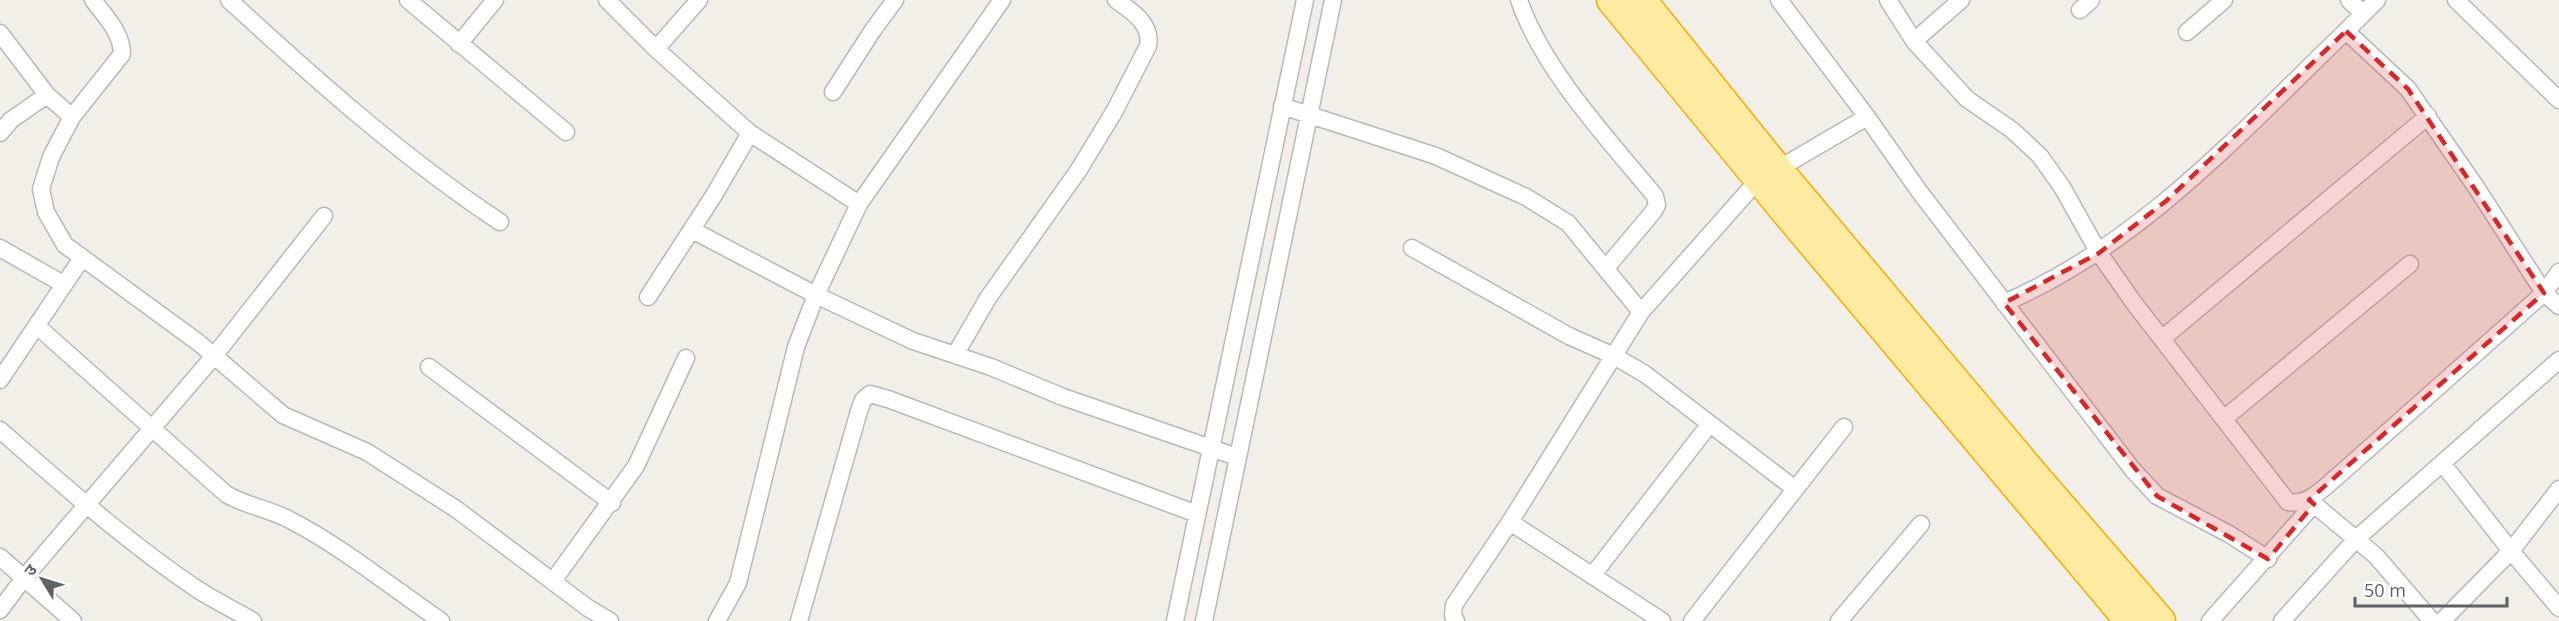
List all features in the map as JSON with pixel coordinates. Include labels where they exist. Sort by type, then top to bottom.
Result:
[{"type":"highway","points":[[1611,0],[2032,472],[2161,621]]},
{"type":"highway","points":[[1642,0],[1768,174],[2129,621]]},
{"type":"street","points":[[93,0],[118,34],[122,54],[72,117],[51,157],[41,189],[46,212],[65,245],[214,356],[283,415],[367,452],[456,509],[609,621]]},
{"type":"street","points":[[229,0],[305,70],[411,159],[500,222]]},
{"type":"street","points":[[408,0],[566,132]]},
{"type":"street","points":[[459,44],[495,0]]},
{"type":"street","points":[[607,0],[656,50],[750,133],[860,204]]},
{"type":"street","points":[[656,50],[699,0]]},
{"type":"street","points":[[833,92],[895,0]]},
{"type":"street","points":[[717,621],[738,583],[796,347],[816,295],[860,204],[1002,0]]},
{"type":"street","points":[[955,355],[988,298],[1078,171],[1114,112],[1148,46],[1150,36],[1146,26],[1116,0]]},
{"type":"street","points":[[1175,621],[1305,0]]},
{"type":"street","points":[[1204,621],[1333,0]]},
{"type":"street","points":[[1519,0],[1527,23],[1558,75],[1655,196],[1657,205],[1653,212],[1606,268]]},
{"type":"street","points":[[1779,0],[2004,303],[2132,469],[2157,496],[2229,534],[2268,559]]},
{"type":"street","points":[[1888,0],[1914,41],[1967,99],[2012,130],[2040,156],[2062,187],[2099,253],[2134,303],[2288,502],[2298,504],[2311,502],[2356,539],[2376,556],[2432,621]]},
{"type":"street","points":[[1914,41],[1961,0]]},
{"type":"street","points":[[2187,32],[2224,0]]},
{"type":"street","points":[[2349,0],[2363,14]]},
{"type":"street","points":[[2004,303],[2099,253],[2166,201],[2377,0]]},
{"type":"street","points":[[2456,0],[2559,100]]},
{"type":"street","points":[[2346,31],[2408,89],[2544,293],[2559,306]]},
{"type":"street","points":[[0,33],[47,94],[72,117]]},
{"type":"street","points":[[0,133],[11,120],[47,94]]},
{"type":"street","points":[[1282,106],[1436,156],[1526,197],[1568,223],[1641,312]]},
{"type":"street","points":[[2163,339],[2428,116]]},
{"type":"street","points":[[1456,621],[1454,605],[1510,522],[1641,312],[1768,174],[1867,117]]},
{"type":"street","points":[[648,297],[692,230],[750,133]]},
{"type":"street","points":[[0,610],[24,578],[214,356],[324,216]]},
{"type":"street","points":[[692,230],[816,295],[913,341],[1063,397],[1179,435],[1212,450],[1238,457]]},
{"type":"street","points":[[0,248],[63,284]]},
{"type":"street","points":[[1412,248],[1569,336],[1614,356],[1654,380],[1796,489]]},
{"type":"street","points":[[0,380],[82,258]]},
{"type":"street","points":[[2225,418],[2410,264]]},
{"type":"street","points":[[2210,621],[2268,559],[2311,502],[2544,293],[2559,272]]},
{"type":"street","points":[[37,326],[226,494],[240,502],[288,518],[327,541],[441,621]]},
{"type":"street","points":[[553,581],[612,503],[636,466],[686,358]]},
{"type":"street","points":[[2282,621],[2356,539],[2559,360]]},
{"type":"street","points":[[429,367],[612,503]]},
{"type":"street","points":[[799,621],[859,411],[863,400],[870,394],[1197,514]]},
{"type":"street","points":[[1592,576],[1710,425]]},
{"type":"street","points":[[1692,621],[1844,427]]},
{"type":"street","points":[[0,430],[87,506],[198,590],[253,621]]},
{"type":"street","points":[[2442,463],[2559,608]]},
{"type":"street","points":[[2442,621],[2511,551],[2559,489]]},
{"type":"street","points":[[1510,522],[1662,621]]},
{"type":"street","points":[[1839,621],[1921,524]]},
{"type":"street","points":[[0,557],[73,621]]},
{"type":"highlighted area","points":[[2346,31],[2408,89],[2544,293],[2309,500],[2314,504],[2268,559],[2157,496],[2004,303],[2099,253],[2166,201]]}]
